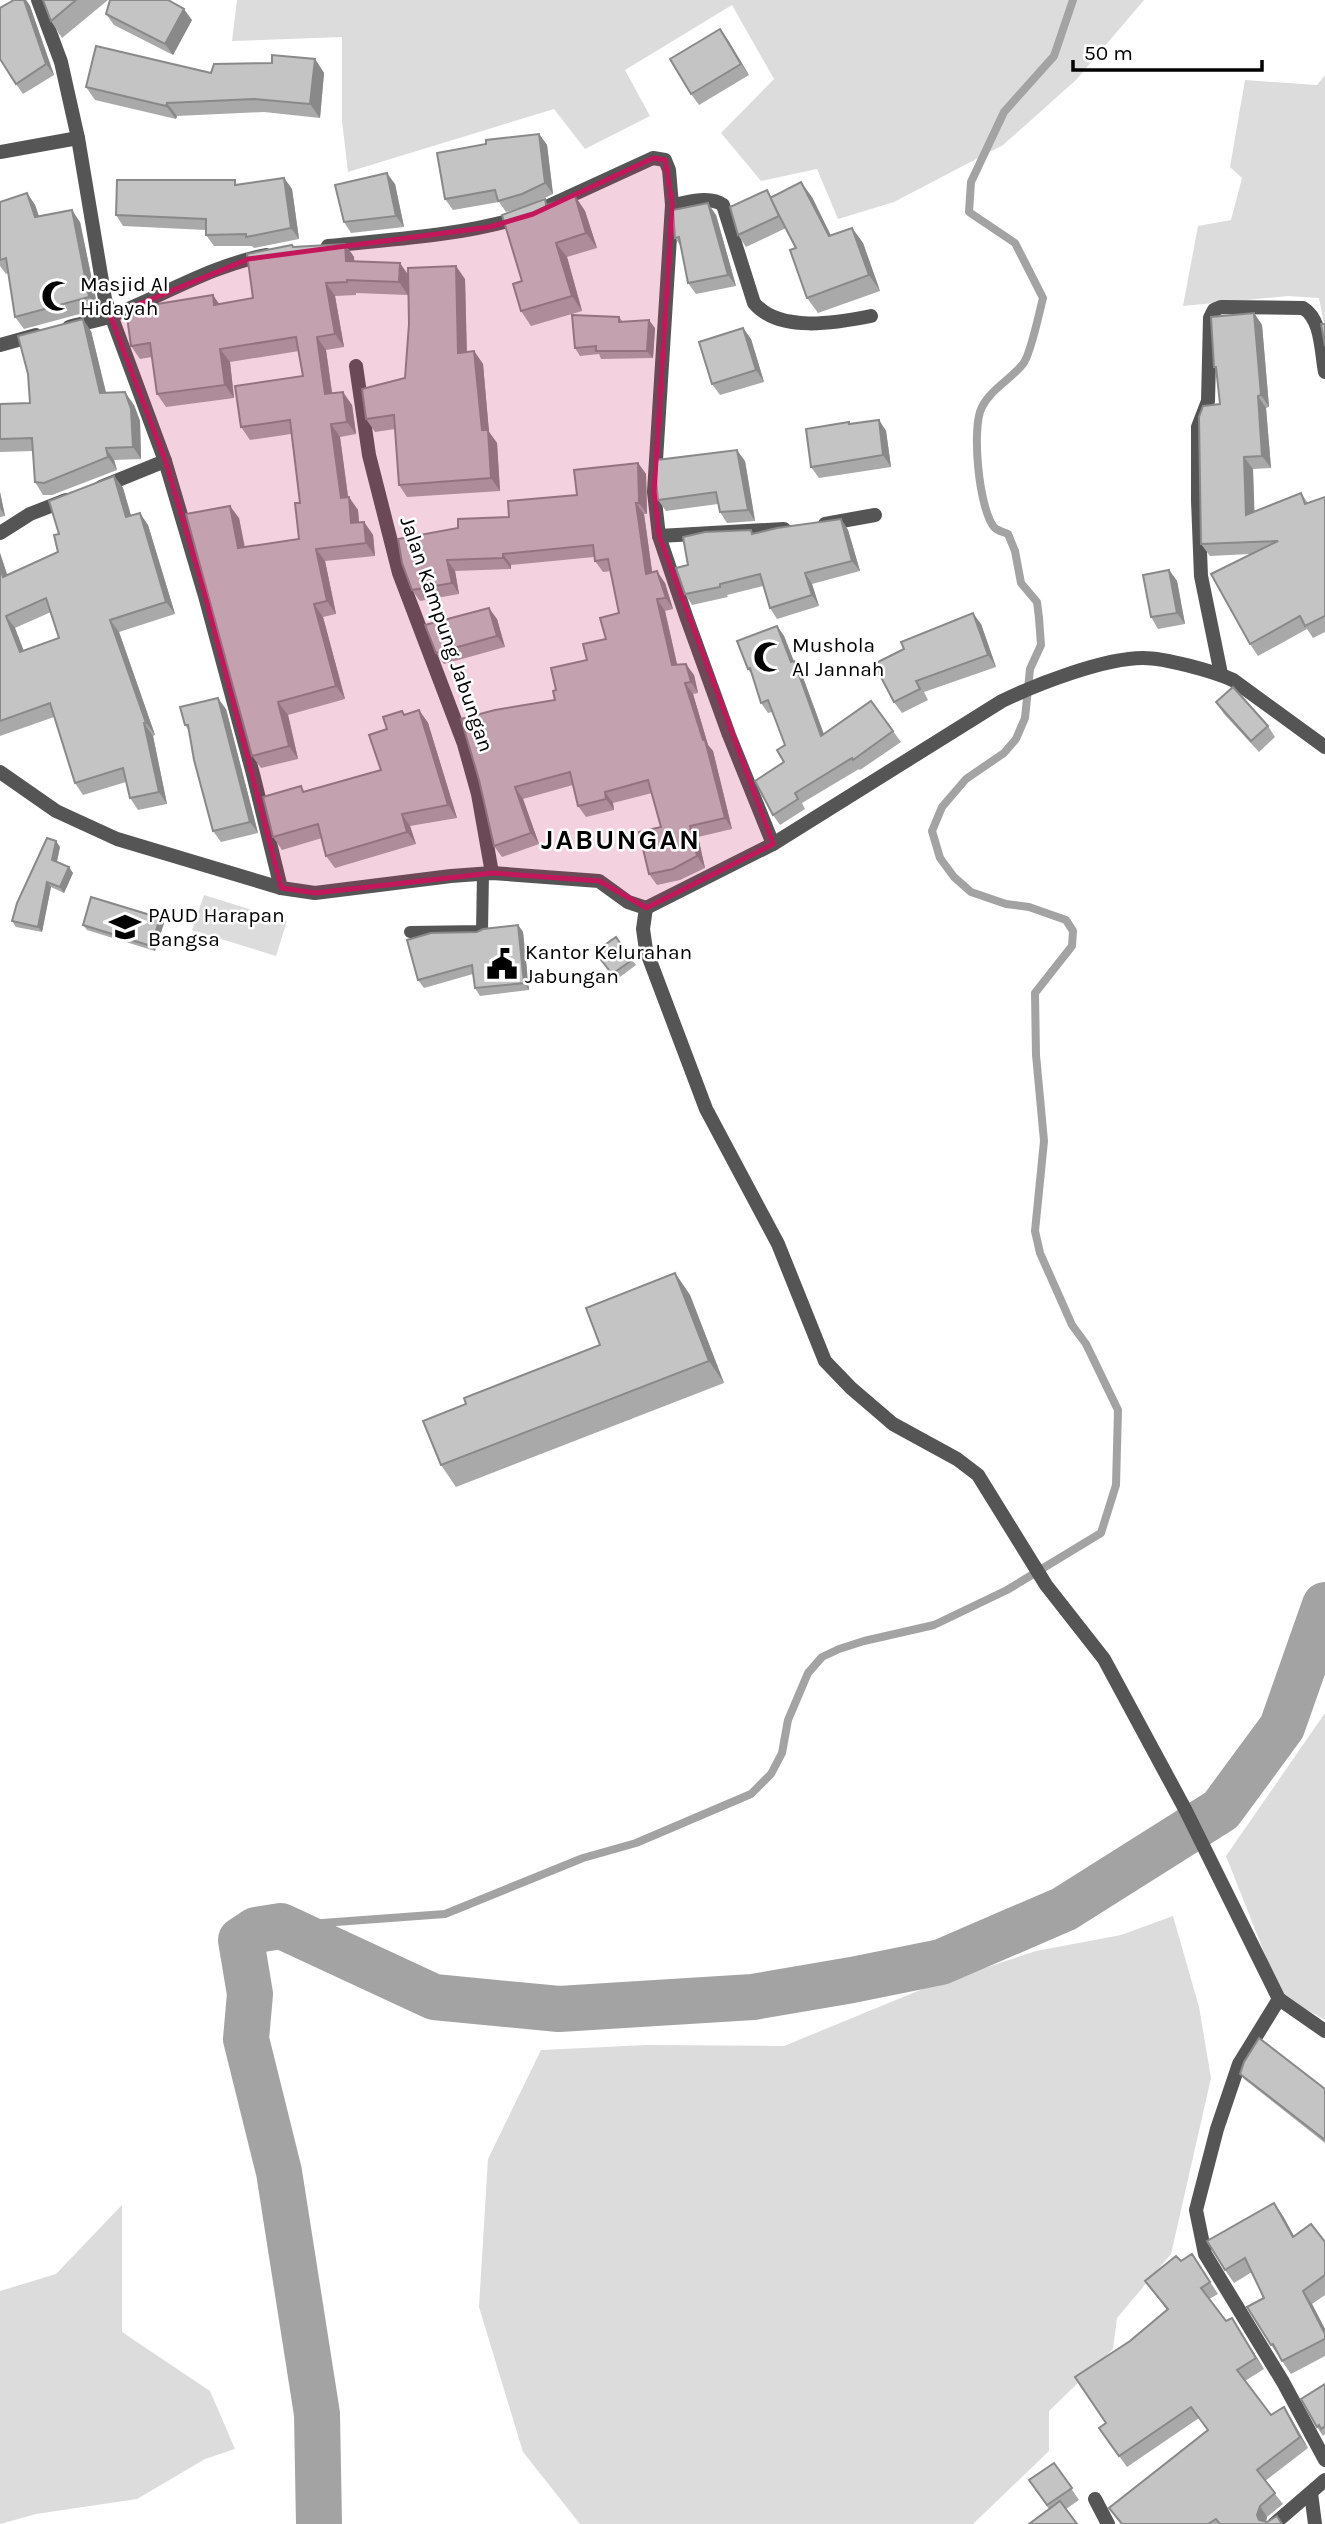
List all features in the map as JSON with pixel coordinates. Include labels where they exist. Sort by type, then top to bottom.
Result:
[{"type":"street","points":[[38,0],[61,62],[78,138],[100,273],[110,316],[165,461],[215,631],[281,888]]},
{"type":"street","points":[[0,152],[78,138]]},
{"type":"street","points":[[318,246],[489,227],[533,214],[653,158],[665,160],[669,170],[671,205],[654,492],[659,536],[729,735],[773,844]]},
{"type":"street","points":[[671,205],[709,200],[723,205],[754,303],[762,313],[774,320],[832,324],[871,316]]},
{"type":"street","points":[[0,345],[110,316],[206,272],[248,258],[282,252]]},
{"type":"street","points":[[1221,674],[1201,576],[1198,501],[1198,426],[1208,401],[1210,318],[1214,310],[1220,307],[1303,308],[1311,313],[1315,321],[1325,372]]},
{"type":"street","name":"Jalan Kampung Jabungan","points":[[356,366],[369,455],[399,573],[464,744],[478,794],[488,873]]},
{"type":"street","points":[[0,533],[30,514],[165,461]]},
{"type":"street","points":[[659,536],[744,533],[875,515]]},
{"type":"street","points":[[0,772],[56,811],[117,839],[281,888],[315,893],[488,873],[599,881],[628,902],[646,908],[773,844],[1002,701],[1037,684],[1133,658],[1147,658],[1221,674],[1325,747]]},
{"type":"street","points":[[646,908],[643,929],[646,950],[706,1109],[778,1244],[825,1361],[851,1388],[893,1424],[957,1459],[978,1475],[1046,1585],[1104,1659],[1185,1809],[1279,1999],[1322,2028]]},
{"type":"street","points":[[1279,1999],[1239,2064],[1217,2129],[1196,2210],[1205,2254],[1283,2382],[1325,2460]]},
{"type":"street","points":[[1274,2524],[1325,2480]]},
{"type":"street","points":[[1311,2493],[1315,2524]]},
{"type":"street","points":[[1095,2499],[1108,2524]]},
{"type":"lane","points":[[410,932],[482,931],[488,873]]},
{"type":"highlighted area","points":[[653,158],[665,160],[672,205],[654,492],[659,536],[773,844],[646,908],[599,881],[492,873],[315,893],[281,888],[205,596],[165,461],[110,316],[248,259],[489,227],[533,214]]},
{"type":"shaded area","points":[[237,0],[1144,0],[1076,80],[1003,145],[894,202],[838,219],[817,169],[761,181],[721,133],[774,79],[732,5],[625,70],[650,116],[585,149],[554,109],[348,172],[342,121],[342,37],[232,41]]},
{"type":"shaded area","points":[[1325,75],[1325,329],[1319,298],[1288,296],[1183,306],[1198,226],[1231,220],[1242,178],[1230,167],[1245,80],[1317,85]]},
{"type":"shaded area","points":[[204,895],[287,921],[276,956],[192,930]]},
{"type":"shaded area","points":[[1325,1713],[1325,2020],[1281,1995],[1226,1856]]},
{"type":"shaded area","points":[[1173,1916],[1199,2007],[1211,2078],[1171,2254],[1117,2318],[1113,2349],[1049,2411],[1049,2451],[973,2524],[580,2524],[523,2452],[479,2307],[488,2159],[541,2050],[647,2045],[784,2046],[930,1986],[1036,1951],[1121,1935]]},
{"type":"shaded area","points":[[122,2205],[122,2332],[210,2391],[235,2449],[205,2459],[137,2499],[36,2514],[0,2524],[0,2291],[56,2274]]},
{"type":"building","points":[[14,0],[24,0],[46,64],[16,84],[0,59],[0,8]]},
{"type":"building","points":[[43,0],[76,0],[51,21]]},
{"type":"building","points":[[110,0],[168,0],[184,9],[165,44],[106,14]]},
{"type":"building","points":[[720,29],[741,64],[691,94],[670,59]]},
{"type":"building","points":[[96,46],[211,73],[214,64],[272,63],[272,55],[315,59],[310,104],[254,99],[167,103],[166,106],[86,87]]},
{"type":"building","points":[[539,134],[545,183],[498,201],[495,190],[445,199],[437,153],[486,144],[486,140]]},
{"type":"building","points":[[387,173],[396,216],[344,222],[335,185]]},
{"type":"building","points":[[284,178],[291,228],[246,237],[246,234],[206,235],[206,219],[116,215],[117,180],[235,180],[235,185]]},
{"type":"building","points":[[801,182],[829,236],[852,228],[869,275],[807,298],[790,250],[796,248],[770,198]]},
{"type":"building","points":[[767,190],[779,216],[738,235],[730,207]]},
{"type":"building","points":[[27,193],[35,217],[72,210],[89,297],[15,317],[6,258],[0,260],[0,202]]},
{"type":"building","points":[[575,196],[586,233],[556,243],[572,296],[521,311],[513,284],[522,281],[502,215],[545,199],[546,205]]},
{"type":"building","points":[[708,203],[728,275],[688,283],[679,237],[675,238],[673,210]]},
{"type":"building","points":[[345,244],[346,261],[400,263],[399,282],[347,280],[326,283],[335,334],[317,337],[325,394],[343,392],[347,422],[331,424],[341,498],[349,497],[351,523],[364,522],[366,543],[316,549],[327,601],[314,604],[336,686],[278,702],[289,746],[252,756],[186,514],[230,506],[238,548],[299,539],[295,503],[300,503],[290,420],[241,427],[235,386],[303,376],[296,337],[220,349],[225,385],[157,394],[150,343],[131,346],[126,309],[213,295],[214,305],[253,298],[247,254],[292,245]]},
{"type":"building","points":[[456,266],[458,353],[474,351],[482,430],[488,430],[491,478],[399,485],[394,415],[366,419],[362,389],[405,378],[409,324],[408,268]]},
{"type":"building","points":[[1254,313],[1261,395],[1258,396],[1262,456],[1244,457],[1246,515],[1301,493],[1305,504],[1325,497],[1325,616],[1305,626],[1300,616],[1250,644],[1211,574],[1278,541],[1201,544],[1199,417],[1203,406],[1220,404],[1214,367],[1211,317]]},
{"type":"building","points":[[572,315],[619,317],[619,322],[649,320],[647,351],[596,351],[596,346],[575,348]]},
{"type":"building","points":[[83,319],[100,393],[125,392],[131,409],[133,447],[106,448],[108,457],[44,483],[35,482],[32,438],[0,439],[0,404],[30,403],[28,374],[18,336]]},
{"type":"building","points":[[1321,324],[1325,324],[1325,346]]},
{"type":"building","points":[[743,328],[756,370],[712,384],[699,342]]},
{"type":"building","points":[[879,420],[883,455],[811,467],[806,429]]},
{"type":"building","points":[[737,450],[748,510],[720,512],[716,492],[658,500],[657,460]]},
{"type":"building","points":[[638,463],[639,503],[636,503],[646,574],[657,571],[666,598],[657,599],[672,665],[686,664],[691,682],[685,683],[705,740],[725,818],[690,826],[697,856],[673,869],[649,874],[639,832],[661,827],[648,780],[605,792],[606,799],[578,806],[570,772],[515,787],[531,833],[494,846],[461,719],[555,700],[553,691],[556,690],[551,668],[587,660],[583,644],[606,639],[600,618],[619,613],[608,559],[595,561],[593,545],[503,554],[503,558],[447,560],[452,583],[412,590],[402,563],[398,539],[458,528],[458,519],[509,517],[508,501],[577,495],[574,470]]},
{"type":"building","points":[[114,476],[126,517],[140,513],[166,602],[110,620],[146,723],[159,792],[130,798],[123,768],[75,783],[50,703],[0,721],[0,567],[3,577],[58,552],[54,535],[59,534],[49,501]],"holes":[[[46,598],[59,638],[20,652],[6,616]]]},
{"type":"building","points":[[841,519],[852,561],[805,573],[812,595],[770,608],[760,574],[720,584],[720,587],[685,594],[676,568],[688,565],[683,537],[705,532],[751,530],[752,534]]},
{"type":"building","points":[[1169,570],[1177,613],[1151,617],[1143,575]]},
{"type":"building","points":[[489,608],[497,636],[436,653],[425,625]]},
{"type":"building","points":[[973,613],[988,655],[916,681],[920,689],[894,702],[874,664],[904,649],[901,642]]},
{"type":"building","points":[[777,626],[791,662],[794,661],[821,736],[871,701],[893,731],[853,760],[852,758],[795,793],[798,799],[773,815],[755,781],[784,762],[777,750],[785,745],[768,700],[761,703],[750,668],[748,669],[737,641]]},
{"type":"building","points":[[1233,687],[1268,726],[1251,741],[1216,702]]},
{"type":"building","points":[[218,698],[250,822],[213,831],[194,760],[188,725],[185,725],[180,707]]},
{"type":"building","points":[[419,710],[448,805],[402,814],[407,832],[326,856],[318,824],[273,837],[263,797],[301,786],[303,792],[381,770],[369,735],[387,729],[383,717],[402,711],[404,715]]},
{"type":"building","points":[[47,838],[56,841],[52,860],[69,867],[60,887],[47,882],[38,927],[12,921],[17,903]]},
{"type":"building","name":"PAUD Harapan Bangsa","points":[[91,897],[160,918],[151,946],[83,925]]},
{"type":"building","points":[[518,925],[524,983],[475,988],[472,965],[418,980],[407,940],[431,933],[477,932]]},
{"type":"building","points":[[616,937],[632,960],[612,974],[595,952]]},
{"type":"building","points":[[675,1273],[709,1361],[441,1465],[423,1421],[466,1404],[464,1398],[600,1345],[586,1308]]},
{"type":"building","points":[[1259,2038],[1325,2089],[1325,2140],[1240,2074]]},
{"type":"building","points":[[1274,2203],[1293,2237],[1311,2224],[1325,2242],[1325,2275],[1303,2291],[1325,2339],[1282,2361],[1247,2307],[1264,2298],[1245,2258],[1225,2270],[1207,2241]]},
{"type":"building","points":[[1192,2254],[1210,2282],[1201,2288],[1226,2321],[1232,2318],[1256,2358],[1237,2370],[1271,2415],[1284,2407],[1300,2437],[1257,2470],[1275,2493],[1260,2506],[1257,2515],[1259,2520],[1267,2522],[1277,2516],[1282,2524],[1220,2524],[1216,2519],[1208,2524],[1122,2524],[1109,2508],[1208,2430],[1191,2407],[1119,2456],[1099,2428],[1106,2423],[1075,2377],[1130,2341],[1168,2309],[1145,2281],[1176,2256],[1181,2261]]},
{"type":"building","points":[[1325,2384],[1325,2426],[1321,2429],[1319,2425],[1317,2427],[1301,2399]]},
{"type":"building","points":[[1054,2463],[1072,2488],[1047,2505],[1029,2480]]},
{"type":"building","points":[[1060,2501],[1077,2524],[1029,2524]]},
{"type":"waterway","points":[[281,1926],[445,1914],[583,1858],[636,1843],[751,1794],[771,1774],[782,1753],[788,1720],[808,1673],[822,1657],[864,1641],[934,1625],[1007,1590],[1101,1533],[1116,1485],[1118,1410],[1086,1344],[1072,1325],[1040,1253],[1035,1231],[1044,1141],[1036,1055],[1035,993],[1072,946],[1073,931],[1066,920],[971,892],[954,877],[940,858],[932,831],[942,807],[966,779],[1004,753],[1016,739],[1025,718],[1030,669],[1041,645],[1037,602],[1021,583],[1015,551],[1008,534],[995,528],[984,503],[978,468],[977,432],[982,407],[990,395],[1026,359],[1043,298],[1015,243],[969,212],[971,182],[1004,112],[1054,56],[1073,0]]},
{"type":"waterway","points":[[319,2524],[317,2414],[279,2172],[246,2039],[250,1994],[241,1940],[256,1930],[281,1926],[434,1997],[559,2009],[753,1997],[941,1962],[1064,1909],[1221,1810],[1282,1727],[1325,1605]]},
{"type":"place","name":"Masjid Al Hidayah","points":[[57,296]]},
{"type":"place","name":"Mushola Al Jannah","points":[[769,657]]},
{"type":"place","name":"PAUD Harapan Bangsa","points":[[125,927]]},
{"type":"place","name":"Kantor Kelurahan Jabungan","points":[[502,964]]},
{"type":"district","name":"JABUNGAN","points":[[621,839]]}]
